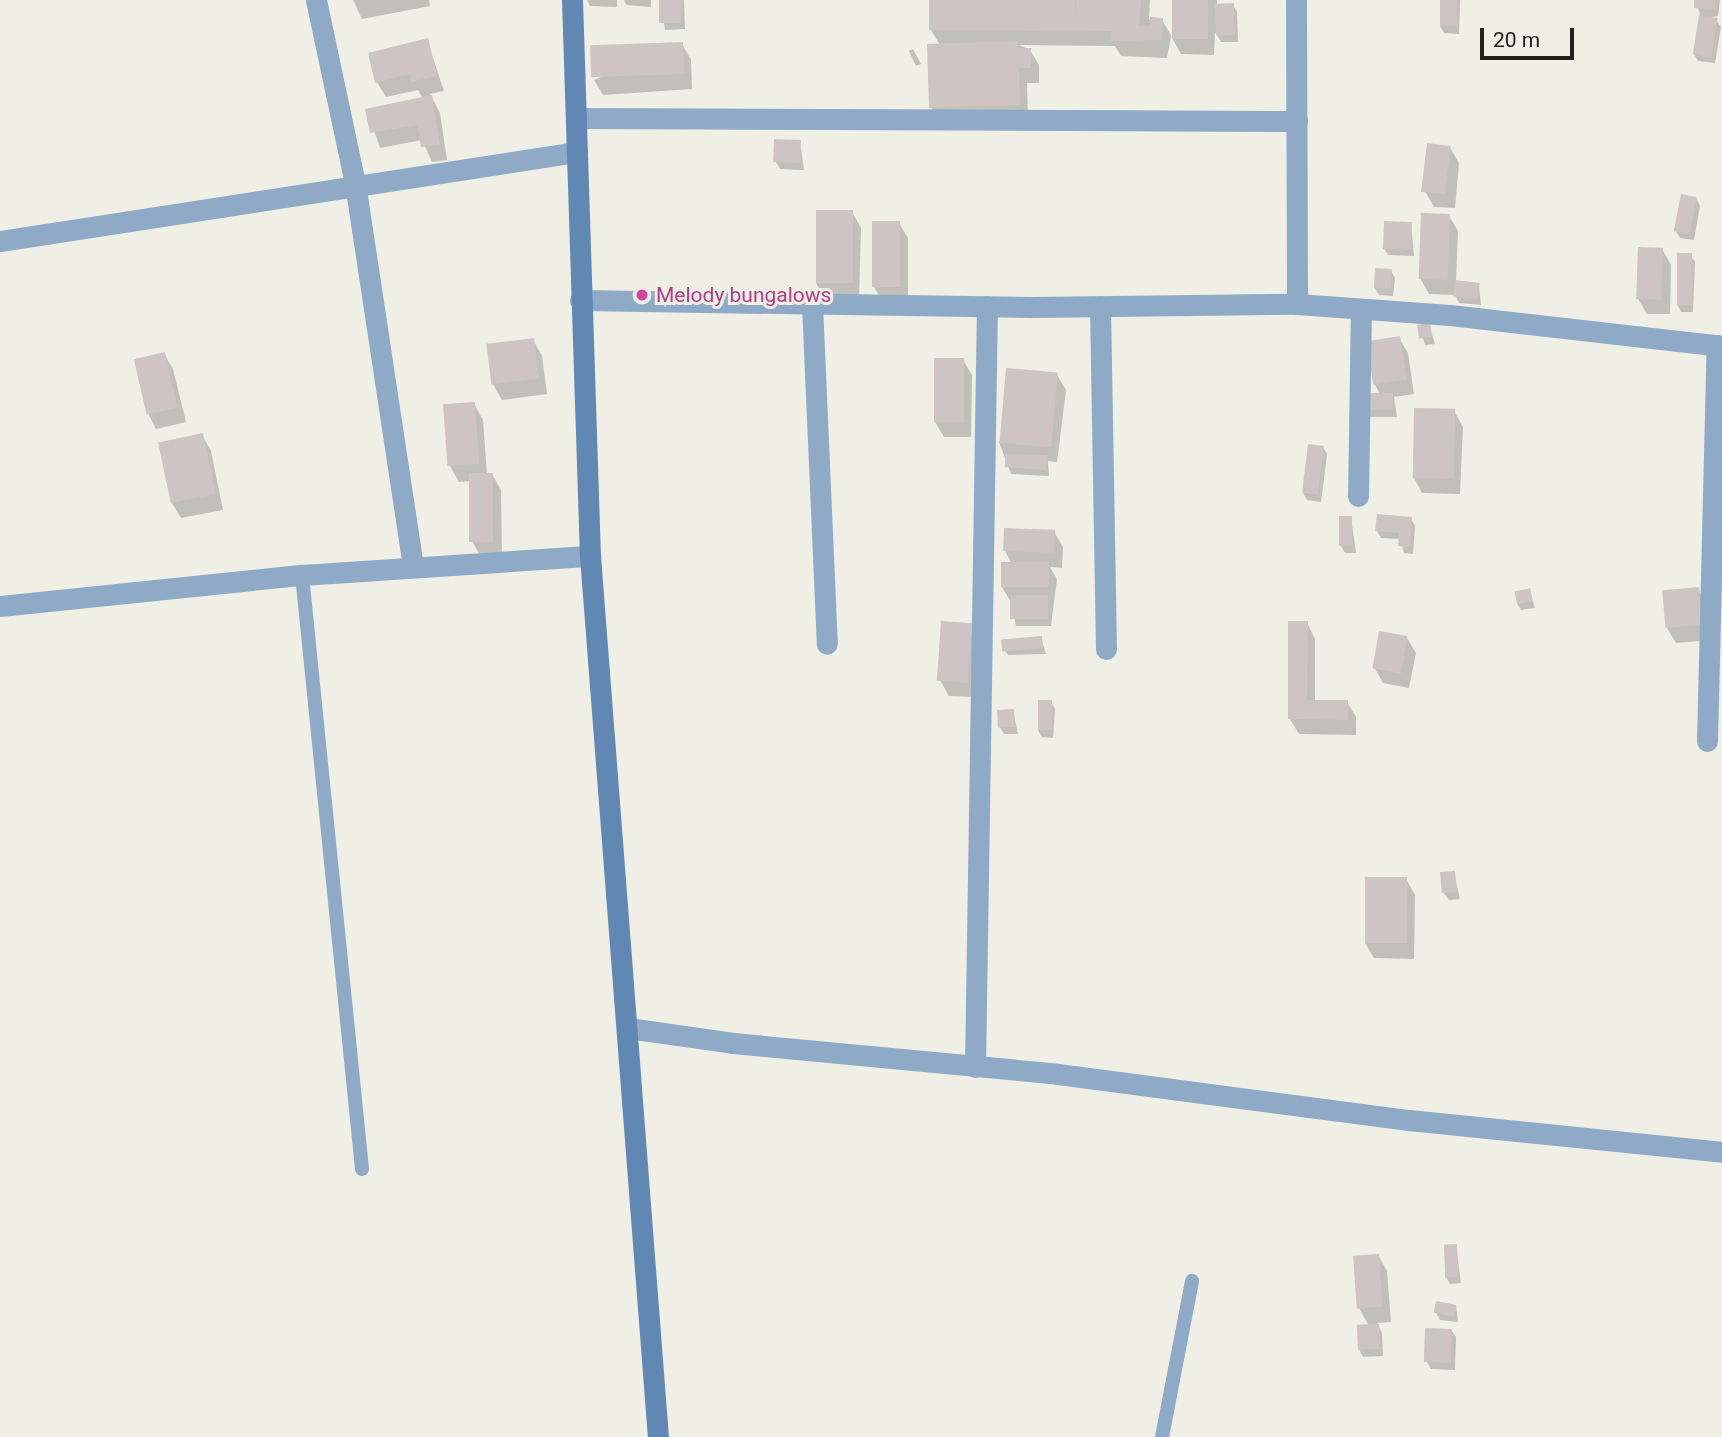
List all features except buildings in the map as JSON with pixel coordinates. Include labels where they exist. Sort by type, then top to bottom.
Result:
[{"type":"street","points":[[316,0],[355,183],[413,566]]},
{"type":"street","points":[[572,0],[590,556],[659,1437]]},
{"type":"street","points":[[1296,0],[1297,304]]},
{"type":"street","points":[[576,118],[1297,121]]},
{"type":"street","points":[[0,241],[355,183],[577,152]]},
{"type":"street","points":[[580,300],[987,306],[1297,304],[1719,345],[1707,741]]},
{"type":"street","points":[[812,303],[827,644]]},
{"type":"street","points":[[975,1067],[987,306]]},
{"type":"street","points":[[1100,306],[1106,649]]},
{"type":"street","points":[[1357,496],[1361,309]]},
{"type":"street","points":[[0,606],[302,575],[590,556]]},
{"type":"street","points":[[628,1028],[733,1043],[975,1067],[1409,1120],[1722,1152]]},
{"type":"lane","points":[[302,575],[362,1170]]},
{"type":"lane","points":[[1162,1437],[1192,1281]]},
{"type":"place","name":"Melody bungalows","points":[[642,295]]}]
